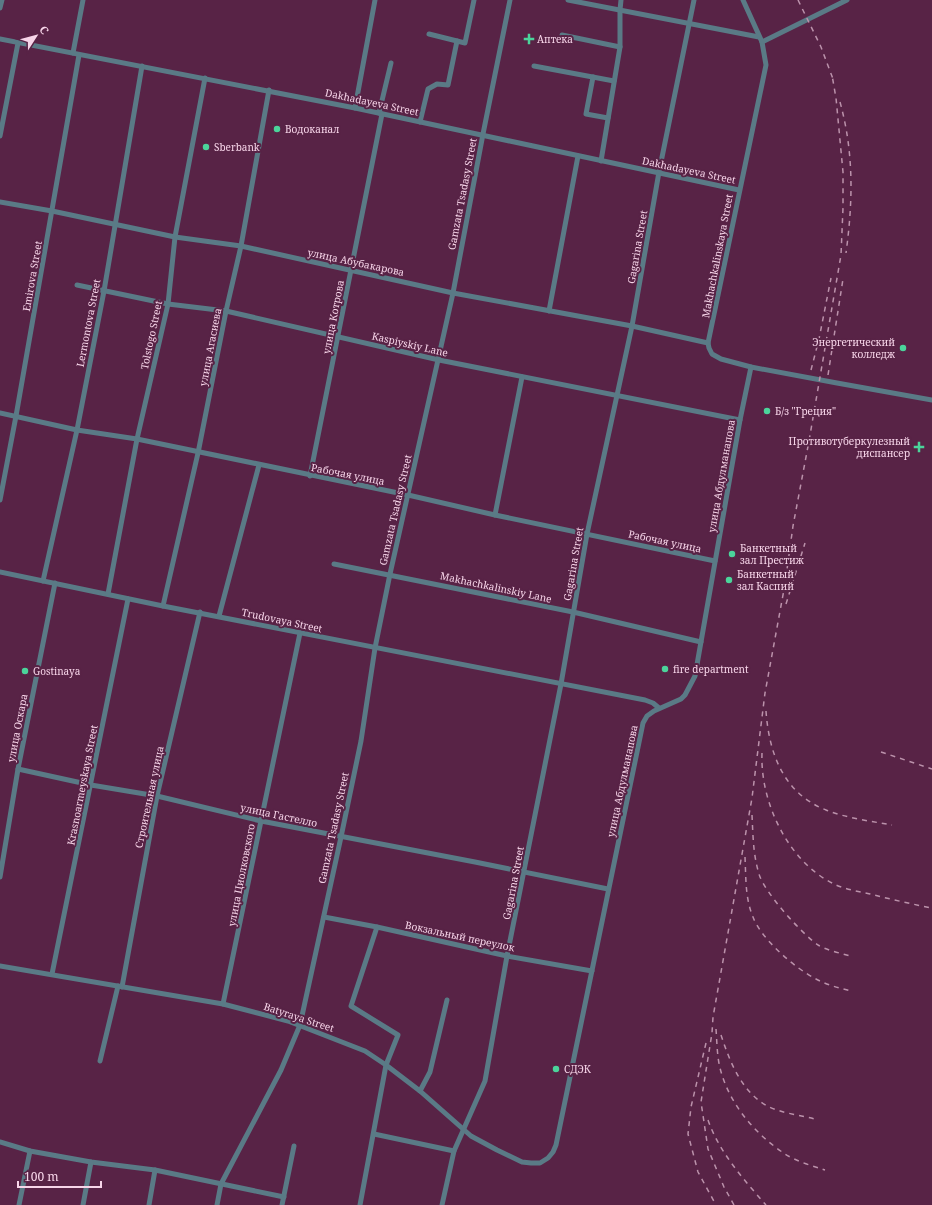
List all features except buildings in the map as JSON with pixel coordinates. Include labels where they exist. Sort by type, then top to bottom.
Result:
[{"type":"street","points":[[0,8],[2,0]]},
{"type":"street","points":[[73,53],[83,0]]},
{"type":"street","points":[[355,108],[375,0]]},
{"type":"street","points":[[429,34],[465,43],[474,0]]},
{"type":"street","name":"Gamzata Tsadasy Street","points":[[217,1205],[221,1184],[281,1070],[300,1025],[341,837],[390,574],[453,293],[510,0]]},
{"type":"street","points":[[568,0],[759,37]]},
{"type":"street","points":[[602,161],[620,47],[621,0]]},
{"type":"street","name":"Gagarina Street","points":[[442,1205],[454,1151],[484,1081],[507,956],[561,684],[587,534],[632,326],[659,172],[694,0]]},
{"type":"street","name":"Makhachkalinskaya Street","points":[[708,343],[766,65],[762,42],[742,0]]},
{"type":"street","points":[[762,42],[846,0]]},
{"type":"street","points":[[562,35],[620,47]]},
{"type":"street","name":"Dakhadayeva Street","points":[[0,39],[269,90],[483,134],[578,156],[740,190]]},
{"type":"street","points":[[420,122],[428,89],[437,84],[448,84],[457,41]]},
{"type":"street","points":[[0,136],[18,43]]},
{"type":"street","name":"Emirova Street","points":[[0,500],[80,55]]},
{"type":"street","name":"улица Котрова","points":[[310,476],[391,63]]},
{"type":"street","name":"Lermontova Street","points":[[43,581],[77,430],[104,291],[142,66]]},
{"type":"street","points":[[534,66],[614,80]]},
{"type":"street","points":[[593,77],[586,114],[608,118]]},
{"type":"street","name":"Tolstogo Street","points":[[108,594],[137,439],[168,304],[175,237],[205,78]]},
{"type":"street","name":"улица Агасиева","points":[[163,606],[198,453],[226,311],[241,246],[269,90]]},
{"type":"street","points":[[548,311],[578,156]]},
{"type":"street","name":"улица Абубакарова","points":[[0,202],[52,211],[175,237],[241,246],[453,293],[632,326],[708,343]]},
{"type":"street","name":"Kaspiyskiy Lane","points":[[77,285],[168,304],[226,311],[338,338],[439,360],[740,420]]},
{"type":"street","points":[[708,343],[712,354],[721,359],[751,367],[932,400]]},
{"type":"street","name":"улица Абдулманапова","points":[[553,1152],[556,1145],[641,732],[647,716],[659,708],[681,699],[685,695],[695,676],[740,420],[751,367]]},
{"type":"street","points":[[495,515],[522,377]]},
{"type":"street","name":"Рабочая улица","points":[[0,413],[77,430],[137,439],[198,453],[408,495],[495,515],[715,561]]},
{"type":"street","points":[[219,616],[259,465]]},
{"type":"street","name":"Makhachkalinskiy Lane","points":[[334,564],[390,574],[573,612],[701,642]]},
{"type":"street","name":"Trudovaya Street","points":[[0,572],[163,606],[645,700],[653,703],[659,708]]},
{"type":"street","name":"улица Оскара","points":[[0,877],[18,769],[55,583]]},
{"type":"street","name":"Krasnoarmeyskaya Street","points":[[52,974],[128,599]]},
{"type":"street","name":"Строительная улица","points":[[100,1061],[120,986],[157,796],[200,612]]},
{"type":"street","name":"улица Циолковского","points":[[222,1004],[300,633]]},
{"type":"street","name":"улица Гастелло","points":[[18,769],[91,785],[157,796],[261,821],[608,889]]},
{"type":"street","name":"Вокзальный переулок","points":[[324,917],[377,927],[507,956],[592,971]]},
{"type":"street","points":[[360,1205],[386,1065],[398,1035],[351,1006],[377,927]]},
{"type":"street","name":"Batyraya Street","points":[[0,966],[222,1004],[300,1025],[358,1048],[386,1065],[420,1091],[471,1136],[497,1150],[522,1162],[531,1164],[540,1163],[548,1158],[553,1152]]},
{"type":"street","points":[[420,1091],[430,1072],[447,1000]]},
{"type":"street","points":[[374,1134],[454,1151]]},
{"type":"street","points":[[0,1142],[30,1151],[91,1162],[156,1170],[284,1197]]},
{"type":"street","points":[[282,1205],[294,1146]]},
{"type":"street","points":[[19,1205],[30,1151]]},
{"type":"street","points":[[83,1205],[91,1162]]},
{"type":"street","points":[[149,1205],[156,1170]]},
{"type":"railway","points":[[798,0],[821,47],[833,79]]},
{"type":"railway","points":[[734,1205],[724,1187],[708,1149],[701,1102],[712,1033],[713,1017],[752,798],[765,693],[841,255],[843,172],[836,98],[832,75]]},
{"type":"railway","points":[[840,102],[848,140],[851,177],[850,215],[846,253]]},
{"type":"railway","points":[[811,370],[819,339],[831,278]]},
{"type":"railway","points":[[828,375],[843,279]]},
{"type":"railway","points":[[786,604],[805,543]]},
{"type":"railway","points":[[766,711],[775,756],[781,770],[799,793],[811,803],[834,813],[892,825]]},
{"type":"railway","points":[[881,752],[932,769]]},
{"type":"railway","points":[[762,753],[766,790],[771,809],[779,827],[802,860],[816,873],[832,883],[845,888],[932,908]]},
{"type":"railway","points":[[752,815],[757,867],[762,882],[768,891],[784,912],[811,940],[825,948],[850,956]]},
{"type":"railway","points":[[745,857],[746,887],[750,910],[763,935],[789,961],[808,974],[824,983],[851,991]]},
{"type":"railway","points":[[716,1029],[718,1059],[724,1081],[730,1094],[745,1117],[763,1137],[789,1157],[825,1170]]},
{"type":"railway","points":[[721,1035],[728,1055],[743,1084],[758,1100],[767,1106],[778,1110],[815,1119]]},
{"type":"railway","points":[[706,1043],[691,1107],[688,1134],[698,1172],[716,1205]]},
{"type":"railway","points":[[708,1120],[725,1154],[741,1176],[766,1205]]},
{"type":"place","name":"Аптека","points":[[529,39]]},
{"type":"place","name":"Водоканал","points":[[277,129]]},
{"type":"place","name":"Sberbank","points":[[206,147]]},
{"type":"place","name":"Энергетический колледж","points":[[903,348]]},
{"type":"place","name":"Б/з \"Греция\"","points":[[767,411]]},
{"type":"place","name":"Противотуберкулезный диспансер","points":[[919,447]]},
{"type":"place","name":"Банкетный зал Престиж","points":[[732,554]]},
{"type":"place","name":"Банкетный зал Каспий","points":[[729,580]]},
{"type":"place","name":"fire department","points":[[665,669]]},
{"type":"place","name":"Gostinaya","points":[[25,671]]},
{"type":"place","name":"СДЭК","points":[[556,1069]]}]
